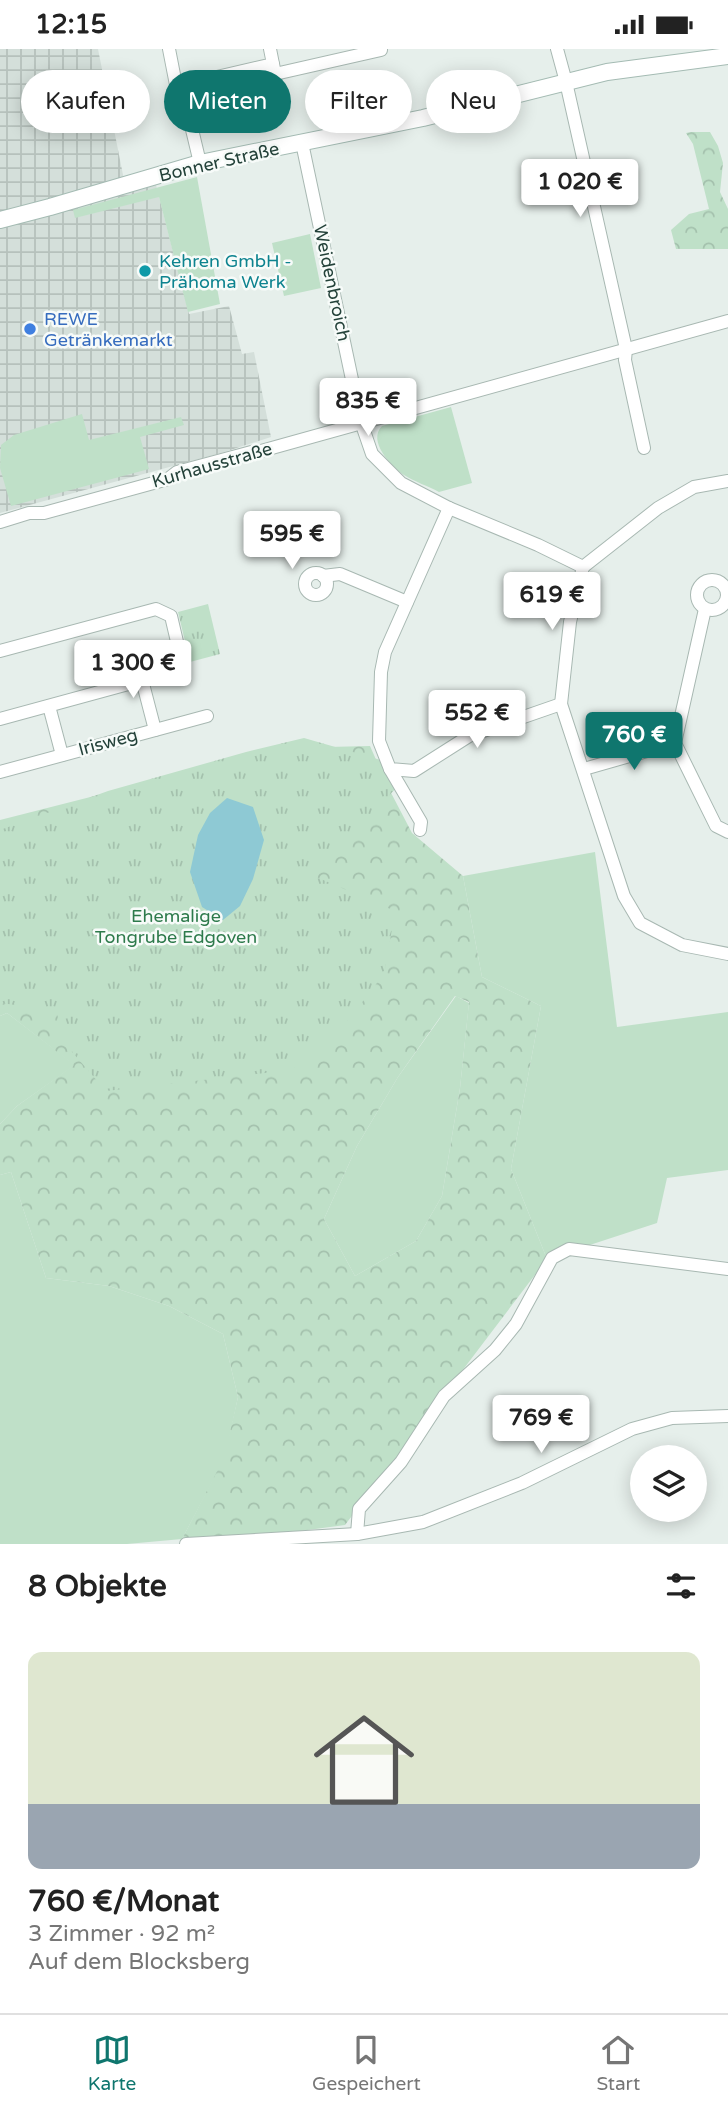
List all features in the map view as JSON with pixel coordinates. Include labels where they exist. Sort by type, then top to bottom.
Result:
[{"type":"main road","name":"Bonner Straße","points":[[0,220],[50,208],[200,163],[423,118],[633,67],[728,56]]},
{"type":"street","points":[[169,49],[173,70]]},
{"type":"street","points":[[270,49],[275,74],[382,49]]},
{"type":"street","points":[[557,49],[626,349],[625,360],[644,448]]},
{"type":"street","points":[[247,70],[273,64]]},
{"type":"street","points":[[193,133],[200,163]]},
{"type":"street","name":"Weidenbroich","points":[[302,143],[361,422],[372,454],[401,483],[449,508],[583,567]]},
{"type":"street","name":"Kurhausstraße","points":[[0,522],[168,479],[177,472],[728,321]]},
{"type":"street","points":[[728,481],[694,487],[670,501],[583,567],[570,622],[561,704],[624,895],[640,923],[682,945],[728,954]]},
{"type":"street","points":[[420,830],[421,822],[390,769],[379,741],[381,672],[385,652],[449,508]]},
{"type":"street","points":[[302,588],[309,593],[320,595],[327,586],[323,576],[341,575],[407,601]]},
{"type":"street","points":[[0,652],[156,609],[172,616],[182,663],[176,671],[0,719]]},
{"type":"street","points":[[705,609],[675,743],[716,826],[728,832]]},
{"type":"street","name":"Irisweg","points":[[142,680],[155,730]]},
{"type":"street","points":[[390,769],[414,771],[469,736],[561,704]]},
{"type":"street","name":"Irisweg","points":[[49,706],[62,755]]},
{"type":"street","name":"Irisweg","points":[[0,772],[207,716]]},
{"type":"street","points":[[584,769],[675,743]]},
{"type":"street","points":[[357,1534],[359,1509],[401,1462],[444,1396],[495,1350],[516,1324],[552,1258],[569,1249],[728,1269]]},
{"type":"street","points":[[186,1544],[357,1534],[423,1523],[522,1483],[632,1429],[672,1418],[728,1416]]},
{"type":"shaded area","points":[[0,49],[98,49],[102,70],[21,70],[21,133],[115,133],[126,190],[156,185],[189,314],[229,306],[242,354],[254,352],[271,437],[0,513]]},
{"type":"green space","points":[[710,132],[718,146],[723,163],[720,192],[728,209],[728,249],[676,249],[671,230],[689,214],[709,209],[693,144],[686,133]]},
{"type":"green space","points":[[197,177],[220,304],[188,312],[159,197],[75,218],[73,210]]},
{"type":"green space","points":[[310,234],[321,288],[284,296],[272,243]]},
{"type":"green space","points":[[451,407],[472,483],[439,492],[408,477],[393,466],[382,453],[377,439],[382,426]]},
{"type":"green space","points":[[82,414],[89,440],[181,417],[184,425],[140,437],[149,469],[11,506],[0,468],[1,445],[14,435]]},
{"type":"green space","points":[[208,604],[220,654],[190,662],[178,612]]},
{"type":"green space","name":"Ehemalige Tongrube Edgoven","points":[[304,738],[384,761],[398,786],[314,876],[395,911],[385,970],[380,979],[329,1041],[305,1062],[291,1070],[106,1091],[60,1038],[57,1010],[0,1003],[0,830],[108,791]]},
{"type":"green space","points":[[370,746],[412,833],[463,876],[482,977],[541,1006],[511,1169],[547,1259],[345,1525],[263,1536],[182,1539],[224,1458],[238,1397],[223,1334],[169,1306],[109,1286],[46,1278],[11,1172],[0,1175],[0,1124],[17,1106],[74,1065],[7,1013],[0,1016],[0,820],[283,748]],"holes":[[[455,996],[469,1002],[460,1088],[442,1196],[416,1241],[355,1276],[324,1219],[357,1146],[398,1077]]]},
{"type":"green space","points":[[595,852],[617,1027],[728,1012],[728,1170],[667,1178],[657,1223],[547,1259],[511,1169],[541,1006],[482,977],[463,876]]},
{"type":"green space","points":[[456,996],[469,1003],[460,1088],[442,1196],[416,1241],[355,1276],[324,1219],[357,1146],[398,1077]]},
{"type":"green space","points":[[7,1013],[75,1065],[17,1106],[0,1124],[0,1016]]},
{"type":"green space","points":[[11,1172],[46,1278],[109,1286],[169,1306],[223,1334],[238,1397],[225,1458],[182,1539],[127,1544],[0,1544],[0,1175]]},
{"type":"water","points":[[227,798],[253,807],[264,840],[253,879],[240,906],[223,920],[202,907],[190,872],[198,835],[210,813]]},
{"type":"place","name":"Kehren GmbH - Prähoma Werk","points":[[145,271]]},
{"type":"place","name":"REWE Getränkemarkt","points":[[30,329]]}]
